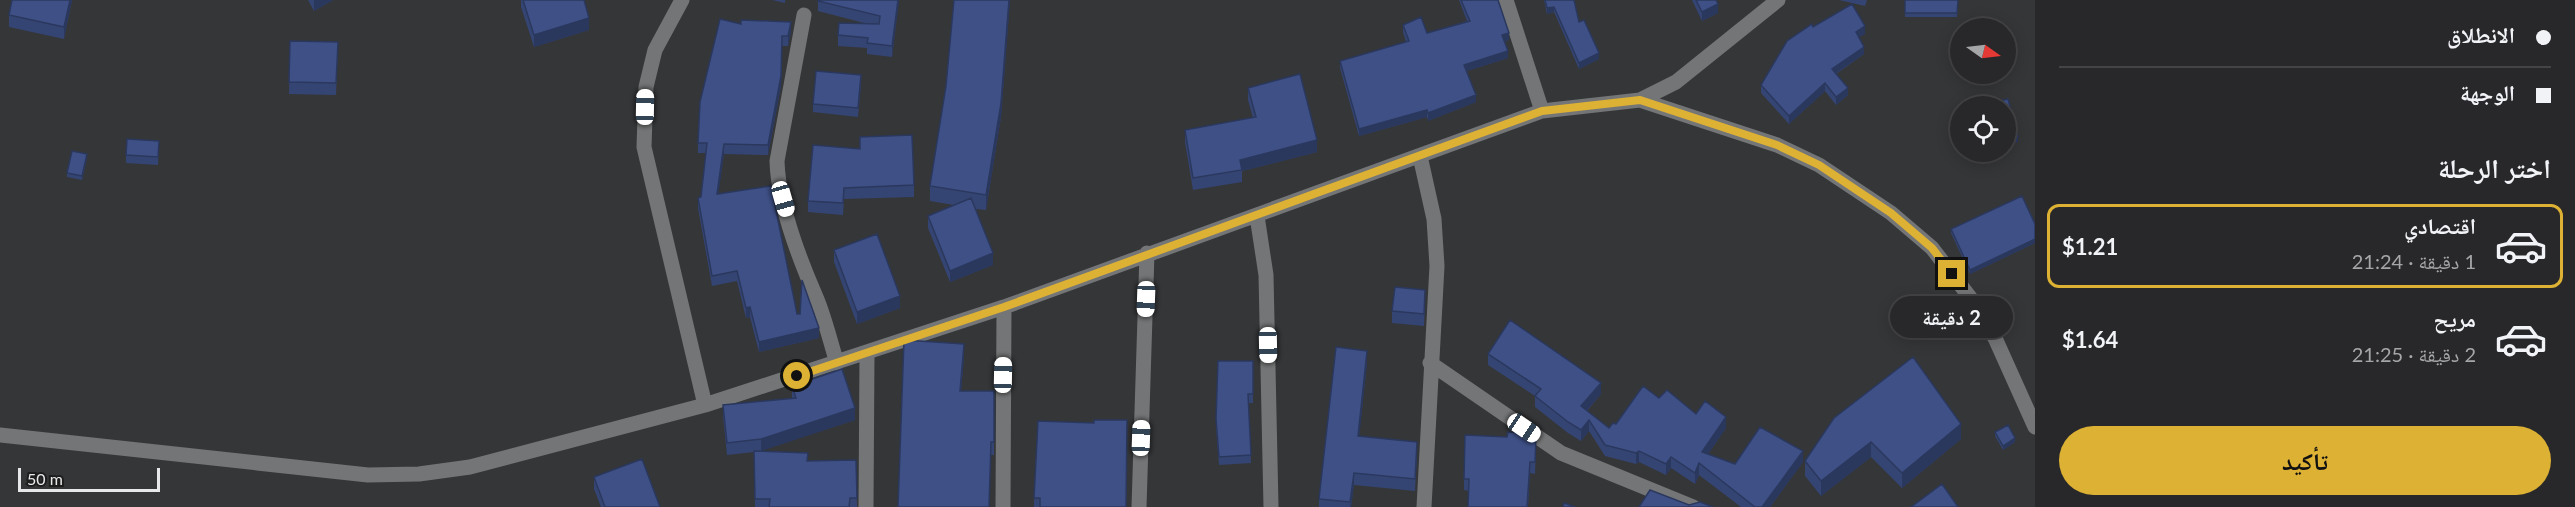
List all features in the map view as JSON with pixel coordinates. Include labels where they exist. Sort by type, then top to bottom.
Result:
[{"type":"street","points":[[682,0],[653,59],[646,87],[644,147],[705,405]]},
{"type":"street","points":[[1506,0],[1542,111]]},
{"type":"street","points":[[0,435],[368,475],[419,474],[470,467],[705,405],[837,363],[1004,307],[1542,111],[1640,100],[1676,82],[1779,0]]},
{"type":"street","points":[[804,15],[777,161],[778,179],[806,279],[816,298],[837,363]]},
{"type":"street","points":[[1640,100],[1777,145],[1819,165],[1891,213],[1932,248],[1972,300],[1995,338],[2035,427]]},
{"type":"street","points":[[1420,156],[1434,219],[1437,266],[1424,507]]},
{"type":"street","points":[[1257,216],[1266,275],[1271,507]]},
{"type":"street","points":[[1139,507],[1147,253]]},
{"type":"street","points":[[1003,507],[1004,307]]},
{"type":"street","points":[[866,507],[867,353]]},
{"type":"street","points":[[1430,363],[1561,453],[1693,507]]},
{"type":"building","points":[[12,0],[70,0],[64,27],[9,15]]},
{"type":"building","points":[[523,0],[584,0],[589,18],[534,35]]},
{"type":"building","points":[[818,0],[898,0],[892,46],[867,43],[868,38],[838,35],[839,23],[879,24],[880,16]]},
{"type":"building","points":[[954,0],[1009,0],[1001,103],[986,195],[930,186],[946,86]]},
{"type":"building","points":[[1461,0],[1498,0],[1509,33],[1502,35],[1508,51],[1464,65],[1476,95],[1428,113],[1427,110],[1359,129],[1340,61],[1409,41],[1403,25],[1421,17],[1427,33],[1470,21]]},
{"type":"building","points":[[1545,0],[1574,0],[1579,22],[1584,20],[1599,53],[1579,63],[1554,7],[1547,8]]},
{"type":"building","points":[[1696,0],[1716,0],[1718,4],[1702,12]]},
{"type":"building","points":[[1905,0],[1958,0],[1957,13],[1905,13]]},
{"type":"building","points":[[1852,4],[1865,26],[1856,32],[1864,47],[1832,69],[1848,88],[1836,97],[1825,83],[1789,116],[1761,85],[1787,41],[1812,24],[1813,27]]},
{"type":"building","points":[[720,19],[741,24],[741,20],[791,22],[788,36],[782,36],[781,76],[768,145],[724,144],[717,194],[771,186],[797,314],[800,314],[802,280],[819,328],[759,342],[750,307],[746,308],[737,271],[712,276],[698,198],[701,197],[707,143],[698,143],[700,102]]},
{"type":"building","points":[[290,41],[338,42],[336,83],[289,82]]},
{"type":"building","points":[[816,71],[861,75],[858,108],[813,104]]},
{"type":"building","points":[[1300,74],[1317,140],[1240,160],[1242,170],[1193,178],[1185,130],[1256,117],[1248,88]]},
{"type":"building","points":[[912,135],[914,185],[844,188],[843,203],[808,201],[813,145],[860,149],[860,137]]},
{"type":"building","points":[[127,139],[159,141],[158,157],[126,155]]},
{"type":"building","points":[[72,151],[87,154],[82,176],[67,173]]},
{"type":"building","points":[[2022,196],[2035,224],[2035,239],[1970,270],[1951,229]]},
{"type":"building","points":[[971,198],[993,253],[950,271],[928,216]]},
{"type":"building","points":[[877,234],[900,296],[857,312],[834,250]]},
{"type":"building","points":[[1395,287],[1425,290],[1424,314],[1392,311]]},
{"type":"building","points":[[1510,320],[1601,383],[1581,406],[1609,428],[1613,423],[1616,424],[1643,386],[1659,398],[1667,390],[1696,414],[1705,401],[1726,417],[1702,452],[1735,464],[1760,427],[1803,451],[1762,507],[1755,507],[1699,463],[1695,473],[1671,457],[1666,464],[1639,451],[1636,453],[1605,445],[1589,420],[1581,430],[1568,422],[1535,396],[1541,389],[1488,354]]},
{"type":"building","points":[[904,340],[964,344],[960,391],[994,391],[994,442],[991,442],[989,507],[898,507]]},
{"type":"building","points":[[1336,347],[1367,351],[1358,436],[1417,442],[1415,479],[1354,473],[1350,502],[1319,499]]},
{"type":"building","points":[[1913,357],[1961,424],[1902,473],[1871,442],[1821,481],[1805,461],[1834,418]]},
{"type":"building","points":[[1218,361],[1253,361],[1253,394],[1248,394],[1251,455],[1219,457],[1216,419]]},
{"type":"building","points":[[842,369],[855,408],[761,439],[727,443],[723,405],[796,398],[792,386]]},
{"type":"building","points":[[1094,420],[1127,420],[1126,507],[1040,507],[1040,498],[1034,498],[1038,421],[1094,423]]},
{"type":"building","points":[[2008,425],[2015,438],[2003,446],[1995,432]]},
{"type":"building","points":[[1508,432],[1531,433],[1536,436],[1535,462],[1530,462],[1527,507],[1468,507],[1469,479],[1464,479],[1465,435],[1507,437]]},
{"type":"building","points":[[754,451],[808,453],[807,461],[856,460],[857,498],[850,498],[849,507],[769,507],[770,499],[755,499]]},
{"type":"building","points":[[642,459],[660,507],[605,507],[594,477]]},
{"type":"building","points":[[1942,484],[1958,507],[1911,507]]},
{"type":"building","points":[[1650,490],[1689,505],[1700,502],[1713,507],[1639,507]]},
{"type":"building","points":[[1564,503],[1575,507],[1563,507]]},
{"type":"route","points":[[797,376],[1004,307],[1542,111],[1640,100],[1777,145],[1819,165],[1891,213],[1932,248],[1952,274]]}]
